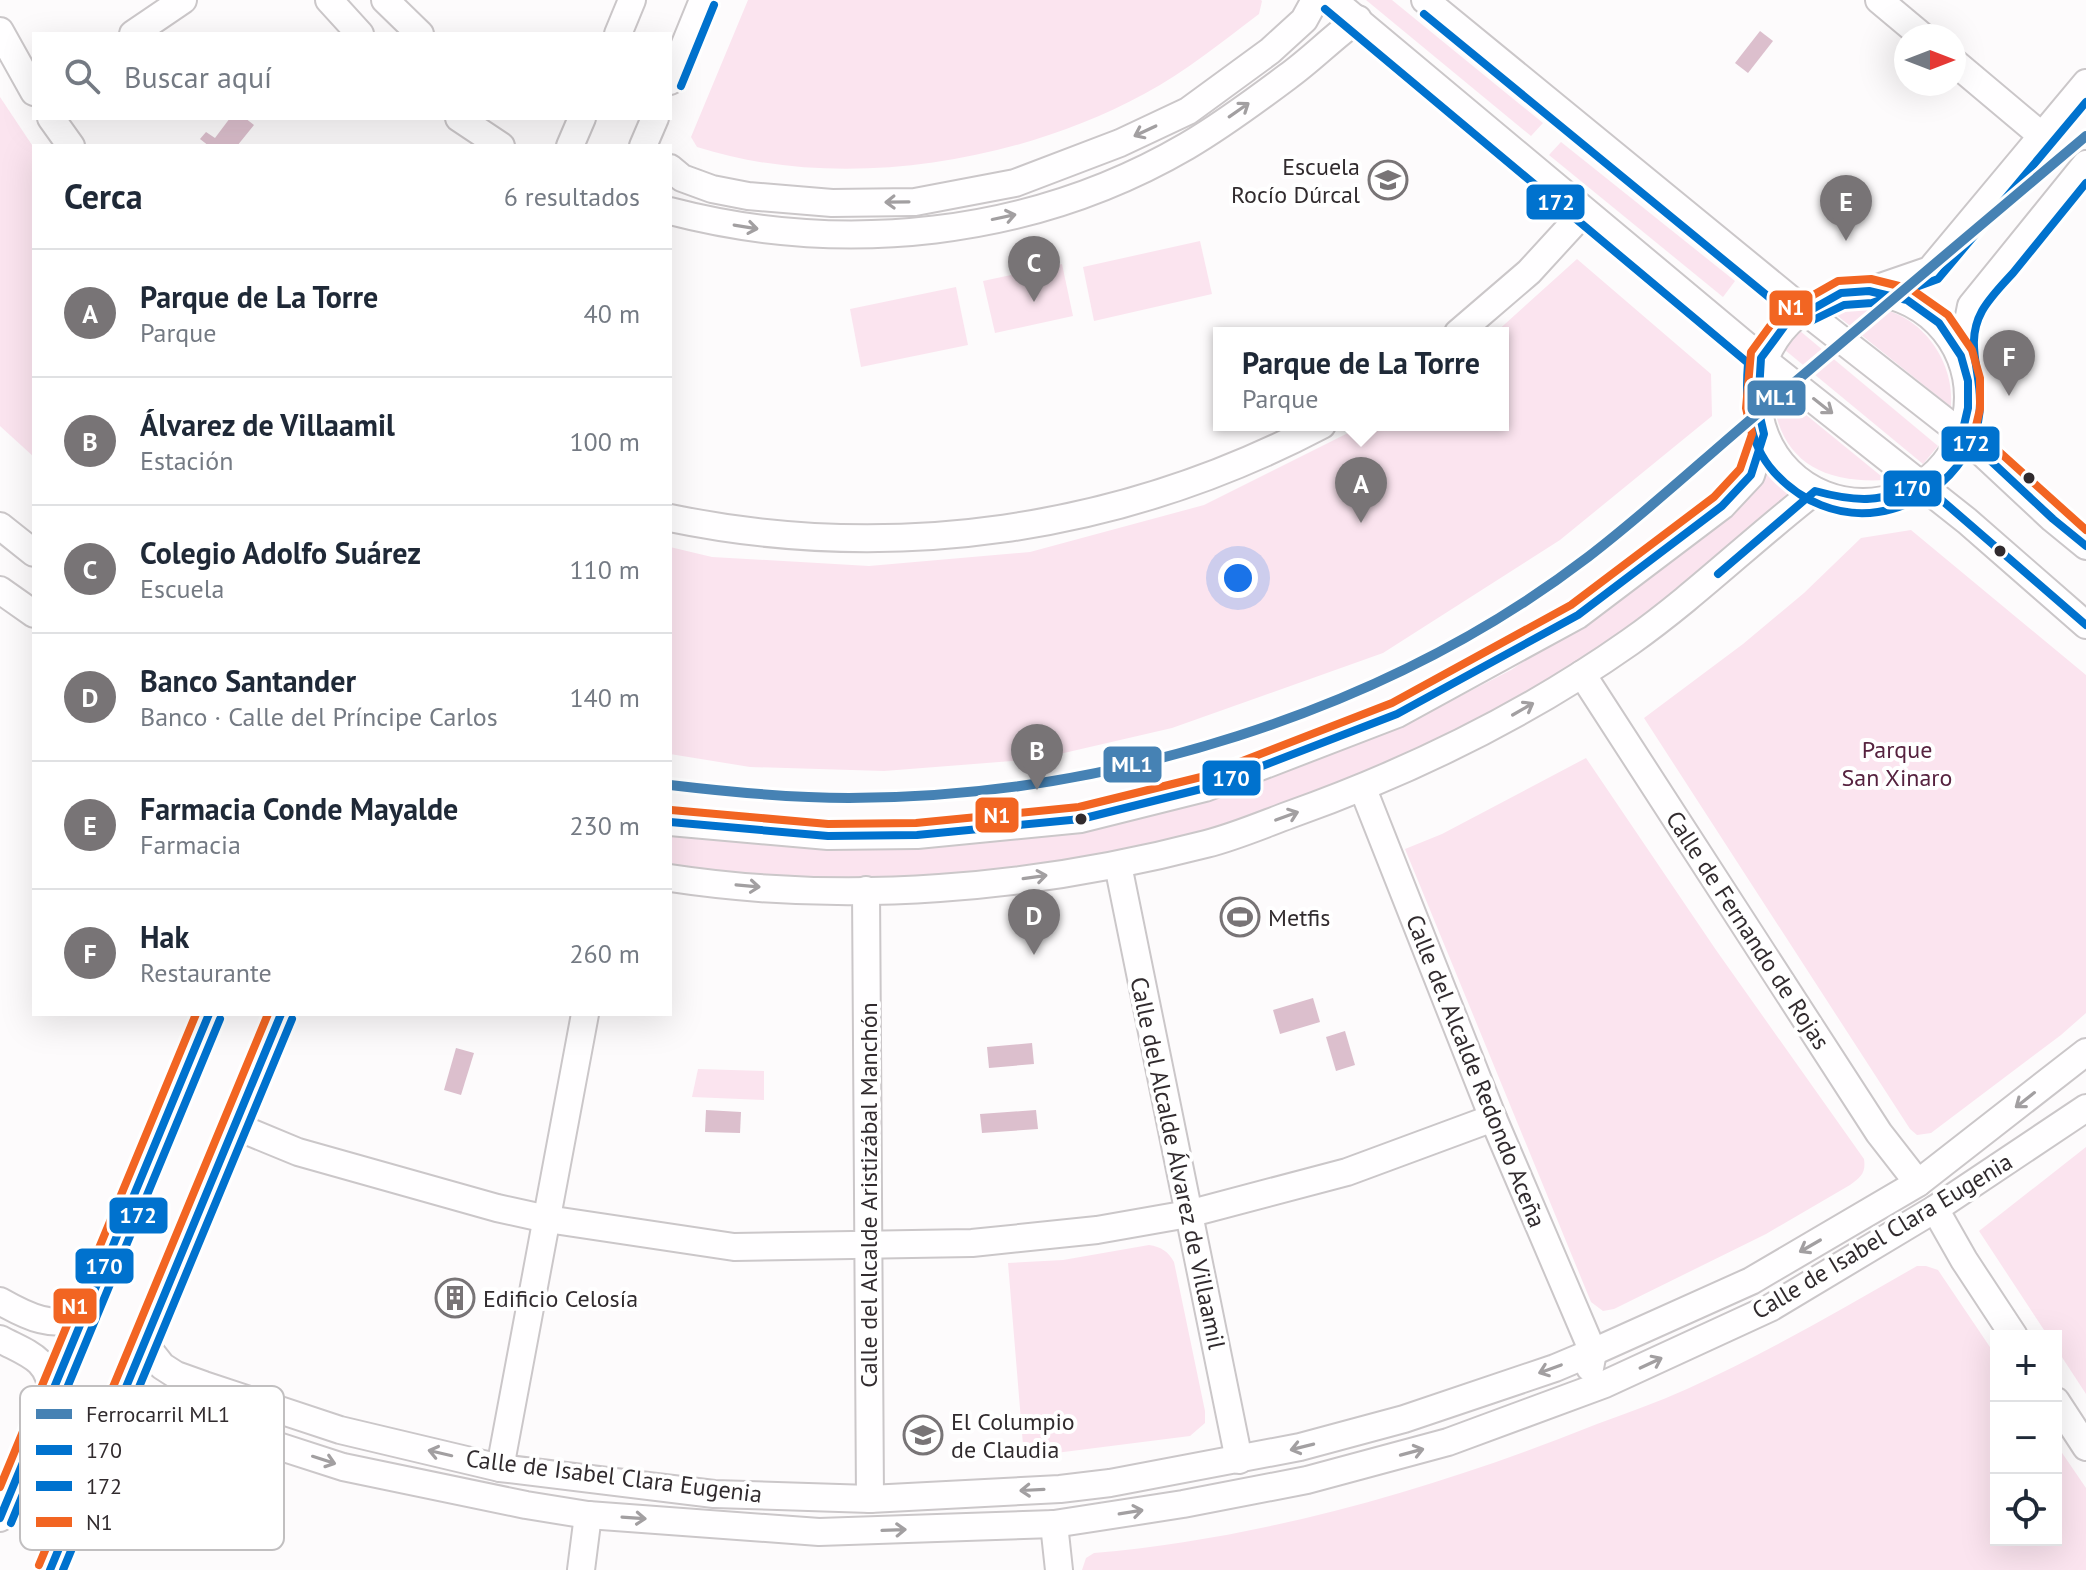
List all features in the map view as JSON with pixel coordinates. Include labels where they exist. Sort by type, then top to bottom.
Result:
[{"type":"street","points":[[136,32],[183,0]]},
{"type":"street","points":[[329,0],[358,32]]},
{"type":"street","points":[[385,0],[418,32]]},
{"type":"street","points":[[619,32],[632,0]]},
{"type":"street","points":[[672,76],[703,0]]},
{"type":"street","points":[[672,170],[682,178],[712,189],[748,196],[832,203],[915,202],[1015,183],[1120,143],[1188,111],[1270,51],[1304,20],[1315,0]]},
{"type":"street","points":[[1333,0],[1761,358],[1923,484],[2086,625]]},
{"type":"street","points":[[1425,0],[1806,312],[1962,434],[2086,546]]},
{"type":"street","points":[[1894,5],[1911,24]]},
{"type":"street","points":[[672,211],[753,229],[834,235],[908,234],[1023,213],[1108,186],[1188,146],[1289,76],[1358,19]]},
{"type":"street","points":[[0,31],[32,88]]},
{"type":"street","points":[[1966,72],[2042,136]]},
{"type":"street","points":[[1869,291],[1907,300],[1939,323],[1961,356],[1968,381],[1968,408],[1962,434],[1947,462],[1923,484],[1888,500],[1851,502],[1815,491],[1793,476],[1776,457],[1764,434],[1758,408],[1761,358],[1786,324],[1841,293],[1869,291],[1930,270],[2086,83]]},
{"type":"street","points":[[52,120],[70,144]]},
{"type":"street","points":[[462,120],[498,144]]},
{"type":"street","points":[[571,144],[581,120]]},
{"type":"street","points":[[1961,356],[1971,306],[2085,167]]},
{"type":"street","points":[[1465,327],[1529,272],[1584,212]]},
{"type":"street","points":[[672,518],[756,531],[835,538],[968,535],[1060,520],[1147,497],[1223,471],[1309,431]]},
{"type":"street","points":[[672,822],[828,836],[917,835],[1081,819],[1205,788],[1397,714],[1578,615],[1722,506],[1751,475],[1764,434]]},
{"type":"street","points":[[672,878],[772,888],[919,890],[1118,865],[1209,843],[1363,789],[1433,757],[1518,712],[1582,674],[1681,604],[1815,491]]},
{"type":"street","points":[[0,526],[32,551]]},
{"type":"street","points":[[0,590],[32,613]]},
{"type":"street","name":"Calle de Fernando de Rojas","points":[[1582,674],[1879,1133],[1918,1183]]},
{"type":"street","name":"Calle del Alcalde Redondo Aceña","points":[[1363,789],[1493,1118],[1593,1352]]},
{"type":"street","name":"Calle del Alcalde Álvarez de Villaamil","points":[[1118,865],[1239,1460]]},
{"type":"street","name":"Calle del Alcalde Aristizábal Manchón","points":[[866,890],[870,1499]]},
{"type":"street","points":[[55,1386],[208,1016]]},
{"type":"street","points":[[126,1386],[280,1016]]},
{"type":"street","points":[[500,1468],[585,1016]]},
{"type":"street","name":"Calle de Isabel Clara Eugenia","points":[[284,1411],[340,1430],[500,1468],[714,1494],[870,1499],[1060,1489],[1239,1460],[1404,1419],[1555,1368],[1751,1281],[1918,1183],[2086,1052]]},
{"type":"street","name":"Calle de Isabel Clara Eugenia","points":[[284,1448],[343,1467],[588,1515],[819,1532],[1054,1524],[1183,1504],[1307,1480],[1448,1442],[1605,1384],[1770,1308],[1935,1209],[2086,1108]]},
{"type":"street","points":[[235,1126],[298,1152],[497,1208],[547,1219],[734,1247],[972,1243],[1066,1233],[1188,1214],[1347,1172],[1493,1118]]},
{"type":"street","points":[[1935,1209],[2010,1330]]},
{"type":"street","points":[[0,1301],[53,1324],[84,1317]]},
{"type":"street","points":[[0,1339],[46,1368],[51,1376],[52,1386]]},
{"type":"street","name":"Calle de Isabel Clara Eugenia","points":[[144,1343],[162,1366],[207,1386]]},
{"type":"street","name":"Calle de Isabel Clara Eugenia","points":[[1448,1442],[1498,1411],[1588,1376],[1593,1352]]},
{"type":"street","points":[[2057,1402],[2086,1447]]},
{"type":"street","points":[[0,1518],[20,1470]]},
{"type":"street","name":"Calle de Isabel Clara Eugenia","points":[[1054,1524],[1110,1483]]},
{"type":"street","points":[[581,1570],[588,1515]]},
{"type":"street","points":[[1054,1524],[1059,1570]]},
{"type":"street","points":[[50,1570],[58,1550]]},
{"type":"green space","points":[[748,0],[1262,1],[1259,14],[1159,85],[1094,118],[1040,138],[925,164],[808,168],[751,161],[697,147],[691,137]]},
{"type":"green space","points":[[1366,0],[1392,0],[1543,123],[1531,136]]},
{"type":"green space","points":[[0,97],[32,145],[32,455],[0,426]]},
{"type":"green space","points":[[1561,142],[1735,281],[1723,297],[1549,155]]},
{"type":"green space","points":[[1200,241],[1212,294],[1094,321],[1083,267]]},
{"type":"green space","points":[[1577,259],[1711,374],[1712,416],[1560,540],[1383,653],[1172,728],[1038,759],[884,771],[750,767],[672,754],[672,547],[712,557],[869,566],[1030,552],[1204,505],[1352,431],[1509,431],[1509,327],[1502,327]]},
{"type":"green space","points":[[1062,264],[1073,316],[995,333],[983,281]]},
{"type":"green space","points":[[956,287],[968,345],[861,367],[850,309]]},
{"type":"green space","points":[[1856,308],[1878,308],[1897,314],[1924,333],[1942,359],[1948,375],[1951,407],[1834,313]]},
{"type":"green space","points":[[1800,331],[1938,446],[1923,464],[1785,350]]},
{"type":"green space","points":[[1772,387],[1886,480],[1840,477],[1805,462],[1792,449],[1782,432],[1775,412]]},
{"type":"green space","points":[[1768,472],[1791,494],[1744,538],[1595,655],[1442,744],[1339,786],[1223,825],[1074,862],[987,873],[836,881],[728,875],[672,866],[672,835],[731,842],[827,846],[1205,797],[1307,764],[1408,723],[1511,670],[1663,567]]},
{"type":"green space","name":"Parque San Xinaro","points":[[1911,530],[2086,675],[2086,1013],[1931,1133],[1917,1135],[1910,1129],[1644,718],[1743,644],[1804,593],[1861,538]]},
{"type":"green space","points":[[1586,758],[1716,950],[1864,1159],[1862,1174],[1857,1180],[1766,1234],[1614,1309],[1603,1311],[1591,1302],[1405,849],[1442,834]]},
{"type":"green space","points":[[698,1069],[764,1071],[764,1100],[692,1097]]},
{"type":"green space","points":[[2086,1147],[2086,1394],[2062,1357],[2062,1330],[2044,1330],[1979,1231]]},
{"type":"green space","points":[[1149,1245],[1164,1250],[1174,1262],[1205,1423],[1190,1436],[1024,1457],[1008,1263],[1063,1260]]},
{"type":"green space","points":[[1917,1266],[1938,1270],[1990,1347],[1990,1546],[2062,1546],[2062,1453],[2086,1488],[2086,1570],[1082,1570],[1086,1558],[1094,1553],[1223,1536],[1287,1522],[1350,1507],[1475,1469],[1665,1398],[1804,1330]]},
{"type":"shaded area","points":[[1760,31],[1773,41],[1748,73],[1735,63]]},
{"type":"shaded area","points":[[228,120],[248,120],[254,125],[239,144],[206,144],[200,139],[206,132],[215,138]]},
{"type":"shaded area","points":[[1313,998],[1320,1022],[1280,1034],[1273,1010]]},
{"type":"shaded area","points":[[1345,1031],[1355,1065],[1336,1071],[1326,1037]]},
{"type":"shaded area","points":[[1032,1043],[1034,1064],[989,1068],[987,1047]]},
{"type":"shaded area","points":[[456,1048],[474,1053],[461,1095],[444,1090]]},
{"type":"shaded area","points":[[706,1110],[741,1112],[740,1133],[705,1132]]},
{"type":"shaded area","points":[[1036,1110],[1038,1129],[982,1133],[980,1114]]},
{"type":"rail line","name":"ML1","points":[[672,785],[759,794],[849,798],[946,794],[1043,782],[1141,763],[1238,736],[1332,702],[1422,660],[1508,612],[1588,557],[2086,136]]},
{"type":"transit line","name":"172","points":[[681,86],[714,5]]},
{"type":"transit line","name":"172","points":[[1325,9],[1748,363],[1750,421],[1765,460],[1796,491],[1835,510],[1863,513],[1898,507],[1917,499],[1950,475],[1972,441],[1978,422],[1980,401],[1974,345],[1982,311],[2086,183]]},
{"type":"transit line","name":"172","points":[[1424,14],[1805,324],[1844,305],[1872,303],[1938,279],[2086,102]]},
{"type":"transit line","name":"N1","points":[[672,810],[828,824],[916,823],[1079,807],[1201,777],[1392,703],[1571,605],[1714,497],[1740,469],[1752,434],[1746,408],[1751,352],[1778,315],[1838,281],[1871,279],[1911,289],[1948,315],[1972,350],[1980,378],[1980,409],[1975,430],[2086,530]]},
{"type":"transit line","name":"170","points":[[672,822],[828,836],[917,835],[1081,819],[1205,788],[1397,714],[1578,615],[1722,506],[1751,475],[1764,434],[1758,408],[1761,358],[1786,324],[1841,293],[1869,291],[1907,300],[1939,323],[1961,356],[1968,381],[1968,408],[1962,434],[2086,546]]},
{"type":"transit line","name":"170","points":[[1718,574],[1815,491],[1845,498],[1870,499],[1923,484],[2086,625]]},
{"type":"transit line","name":"N1","points":[[42,1386],[195,1016]]},
{"type":"transit line","name":"170","points":[[55,1386],[208,1016]]},
{"type":"transit line","name":"N1","points":[[113,1386],[267,1016]]},
{"type":"transit line","name":"170","points":[[126,1386],[280,1016]]},
{"type":"transit line","name":"172","points":[[68,1386],[220,1019]]},
{"type":"transit line","name":"172","points":[[139,1386],[292,1019]]},
{"type":"transit line","name":"N1","points":[[0,1487],[20,1439]]},
{"type":"transit line","name":"170","points":[[0,1518],[20,1470]]},
{"type":"transit line","name":"172","points":[[11,1523],[20,1501]]},
{"type":"transit line","name":"N1","points":[[39,1565],[45,1550]]},
{"type":"transit line","name":"170","points":[[50,1570],[58,1550]]},
{"type":"transit line","name":"172","points":[[63,1570],[71,1550]]},
{"type":"place","name":"Escuela Rocío Dúrcal","points":[[1388,180]]},
{"type":"place","name":"Farmacia Conde Mayalde","points":[[1846,241]]},
{"type":"place","name":"Colegio Adolfo Suárez","points":[[1034,302]]},
{"type":"place","name":"Hak","points":[[2009,396]]},
{"type":"place","name":"Parque de La Torre","points":[[1361,523]]},
{"type":"place","name":"Álvarez de Villaamil","points":[[1037,790]]},
{"type":"place","name":"Metfis","points":[[1240,917]]},
{"type":"place","name":"Banco Santander","points":[[1034,955]]},
{"type":"place","name":"Edificio Celosía","points":[[455,1298]]},
{"type":"place","name":"El Columpio de Claudia","points":[[923,1435]]}]
